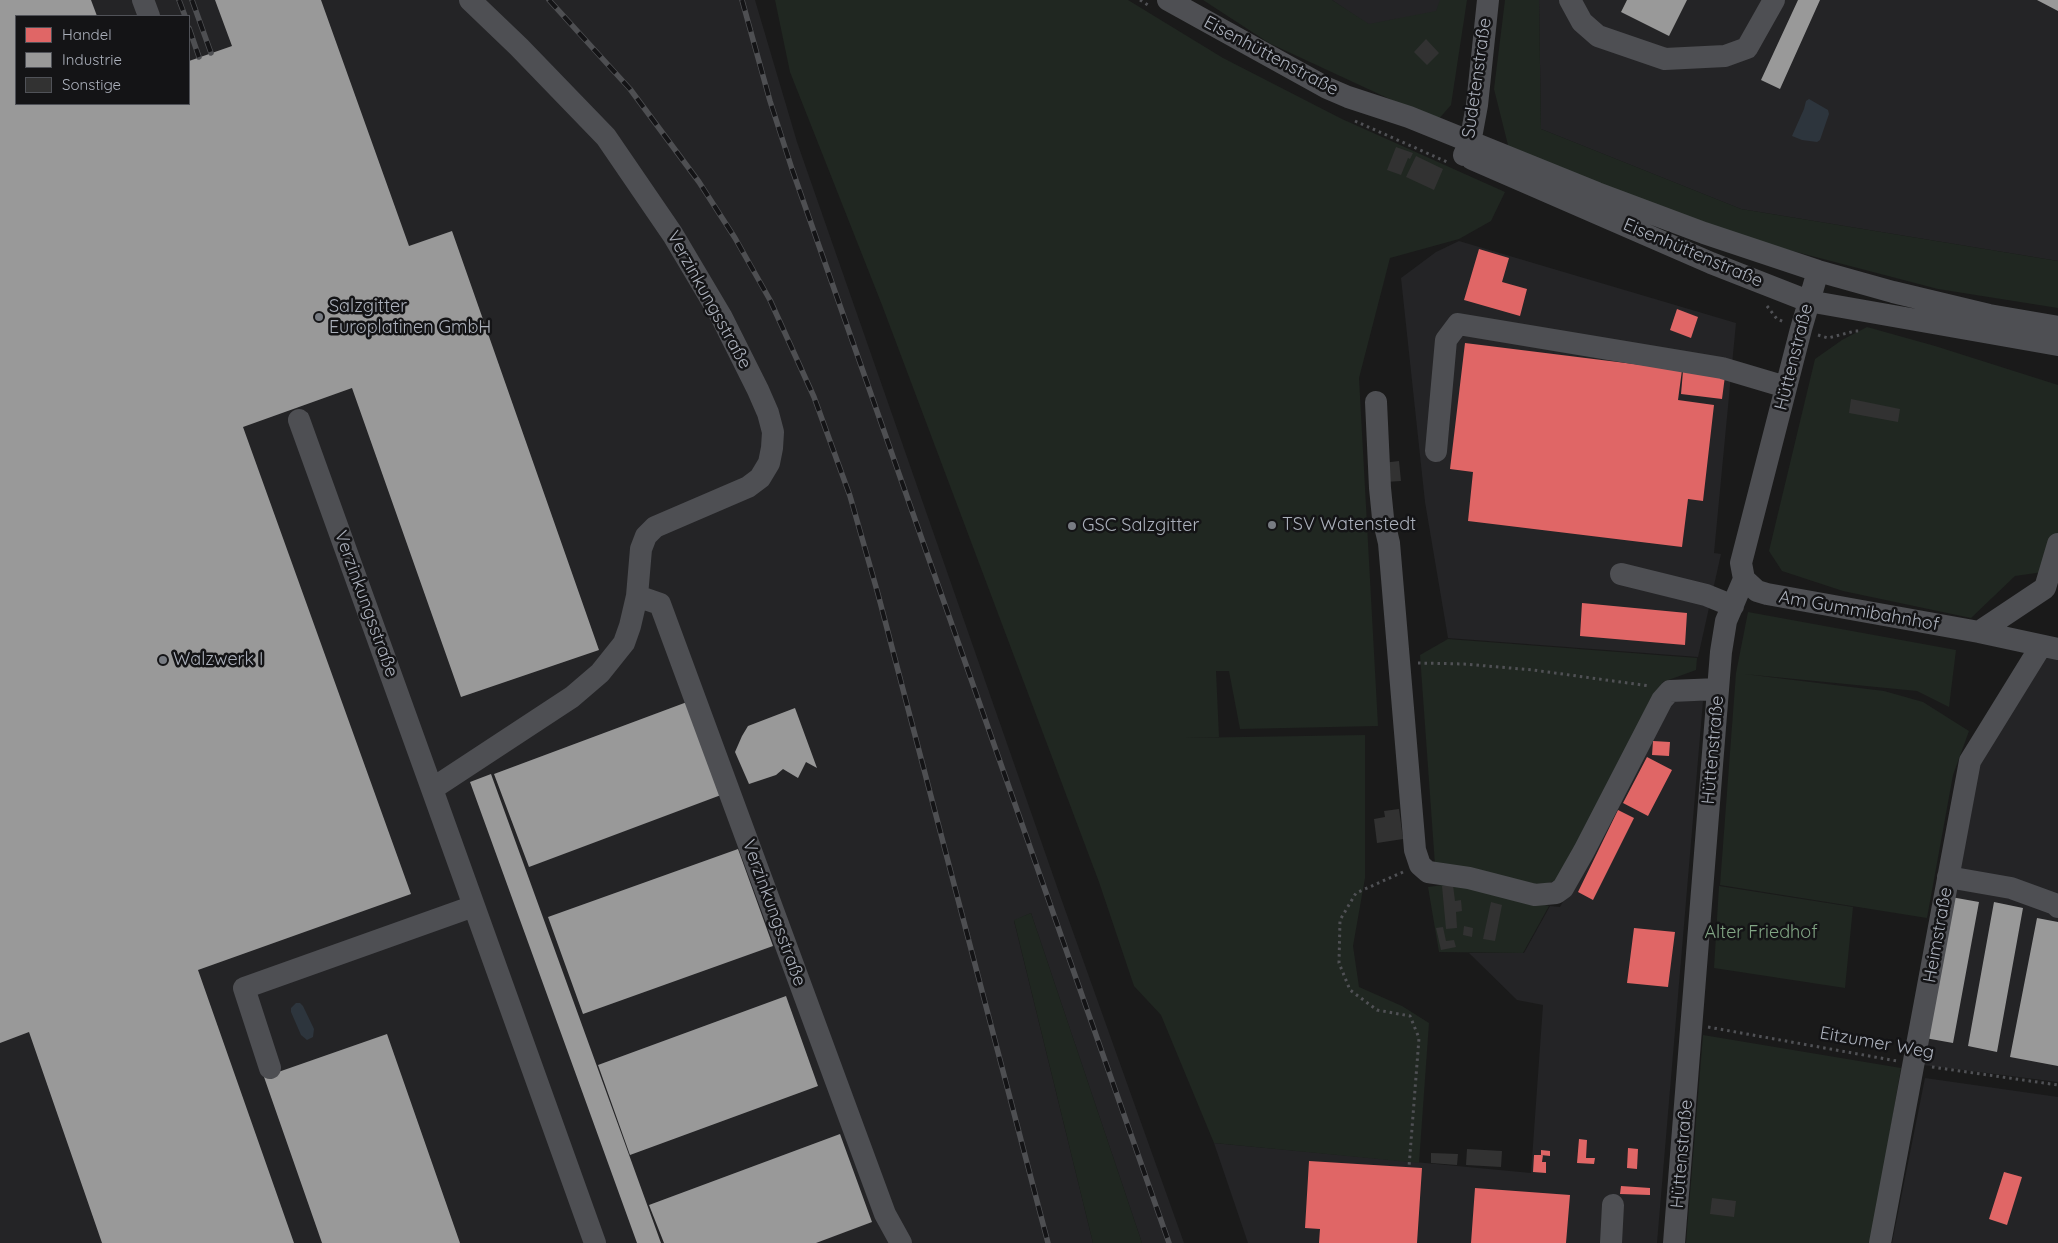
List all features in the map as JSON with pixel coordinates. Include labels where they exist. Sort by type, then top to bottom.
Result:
[{"type":"street","points":[[143,0],[149,15]]},
{"type":"street","name":"Verzinkungsstraße","points":[[432,789],[572,697],[600,673],[615,657],[624,643],[630,626],[637,596],[641,549],[646,536],[655,527],[748,487],[760,478],[769,463],[773,432],[768,412],[721,316],[678,243],[606,137],[519,47],[470,0]]},
{"type":"street","name":"Eisenhüttenstraße","points":[[1168,0],[1306,78],[1348,97],[1409,117],[1467,149],[1711,263],[1808,301],[2058,345]]},
{"type":"street","name":"Sudetenstraße","points":[[1467,149],[1477,105],[1488,0]]},
{"type":"street","points":[[1570,0],[1582,22],[1598,36],[1665,59],[1725,56],[1747,48],[1774,0]]},
{"type":"street","name":"Eisenhüttenstraße","points":[[1467,149],[1704,233],[1818,271],[1970,310],[2058,327]]},
{"type":"street","name":"Hüttenstraße","points":[[1674,1243],[1693,1025],[1718,689],[1726,621],[1744,579],[1741,563],[1808,301],[1818,271]]},
{"type":"street","points":[[1436,451],[1446,340],[1458,324],[1722,368],[1786,387]]},
{"type":"street","points":[[1376,402],[1380,488],[1383,518],[1389,544],[1415,850],[1420,865],[1428,872],[1469,878],[1535,895],[1556,893],[1563,888],[1575,868],[1662,700],[1670,690],[1718,689]]},
{"type":"street","name":"Verzinkungsstraße","points":[[299,420],[595,1243]]},
{"type":"street","points":[[1979,632],[2052,589],[2058,544]]},
{"type":"street","points":[[1622,574],[1706,595],[1733,606]]},
{"type":"street","name":"Am Gummibahnhof","points":[[1744,579],[1757,591],[1767,594],[1979,632],[2049,648]]},
{"type":"street","name":"Verzinkungsstraße","points":[[637,596],[660,604],[885,1214],[901,1243]]},
{"type":"street","name":"Heimstraße","points":[[1880,1243],[1970,760],[2049,648]]},
{"type":"street","points":[[1948,877],[2011,888],[2055,904],[2058,907]]},
{"type":"street","points":[[270,1068],[244,988],[474,906]]},
{"type":"street","points":[[1611,1243],[1613,1205]]},
{"type":"path","points":[[1399,662],[1464,664],[1533,670],[1670,690]]},
{"type":"path","points":[[1409,1167],[1419,1038],[1410,1016],[1377,1010],[1350,990],[1340,963],[1340,920],[1356,893],[1420,865]]},
{"type":"path","name":"Eitzumer Weg","points":[[1693,1025],[1914,1064],[2058,1085]]},
{"type":"shaded area","points":[[0,0],[755,0],[797,142],[1062,901],[1184,1243],[1142,1243],[1031,913],[1014,921],[1093,1243],[0,1243]]},
{"type":"shaded area","points":[[1332,0],[1463,0],[1459,20],[1369,25]]},
{"type":"shaded area","points":[[1539,0],[2058,0],[2058,261],[1741,209],[1541,129]]},
{"type":"shaded area","points":[[1809,99],[1828,110],[1829,114],[1820,140],[1817,142],[1802,140],[1792,136],[1806,101]]},
{"type":"shaded area","points":[[1459,241],[1736,323],[1714,553],[1721,554],[1698,657],[1448,638],[1425,502],[1401,278],[1436,252]]},
{"type":"shaded area","points":[[2041,646],[2058,649],[2058,1082],[1915,1064],[1970,761]]},
{"type":"shaded area","points":[[1673,700],[1703,701],[1657,1243],[1248,1243],[1214,1143],[1531,1173],[1543,1005],[1517,1000],[1469,953],[1524,953],[1550,906],[1560,907]]},
{"type":"shaded area","points":[[296,1003],[300,1003],[303,1006],[314,1029],[313,1037],[307,1040],[301,1035],[291,1012],[291,1008]]},
{"type":"shaded area","points":[[1925,1078],[2058,1097],[2058,1243],[1892,1243]]},
{"type":"green space","name":"GSC Salzgitter","points":[[775,0],[1128,0],[1223,58],[1342,119],[1505,192],[1491,221],[1459,239],[1390,258],[1359,378],[1378,726],[1240,729],[1229,671],[1216,671],[1219,737],[1183,738],[1365,735],[1365,878],[1353,946],[1359,987],[1402,1006],[1429,1023],[1419,1163],[1214,1143],[1161,1015],[1134,986],[1099,882],[882,305],[790,72]]},
{"type":"green space","points":[[1203,0],[1332,0],[1369,24],[1436,11],[1440,0],[1467,0],[1451,105],[1437,121],[1269,43]]},
{"type":"green space","points":[[1505,0],[1539,0],[1541,129],[1741,209],[2058,261],[2058,308],[1938,289],[1762,243],[1510,153],[1494,89]]},
{"type":"green space","points":[[1867,327],[1935,346],[2058,385],[2058,547],[2050,571],[2015,576],[1971,618],[1843,591],[1782,571],[1769,551],[1815,359],[1842,340]]},
{"type":"green space","points":[[1748,612],[1956,650],[1949,707],[1917,691],[1744,674],[1884,691],[1923,702],[1969,731],[1953,775],[1927,918],[1720,885],[1736,673]]},
{"type":"green space","points":[[1448,639],[1697,658],[1696,670],[1663,682],[1602,806],[1559,880],[1540,885],[1435,865],[1420,655]]},
{"type":"green space","points":[[1458,883],[1549,906],[1523,953],[1439,952],[1428,887]]},
{"type":"green space","name":"Alter Friedhof","points":[[1719,886],[1853,907],[1845,988],[1714,968]]},
{"type":"green space","points":[[1031,913],[1142,1243],[1093,1243],[1014,920]]},
{"type":"green space","points":[[1703,1035],[1901,1068],[1871,1243],[1686,1243]]},
{"type":"building: Handel","points":[[1479,249],[1509,258],[1502,282],[1527,289],[1520,316],[1464,300]]},
{"type":"building: Handel","points":[[1677,309],[1698,317],[1691,338],[1670,330]]},
{"type":"building: Handel","points":[[1465,343],[1682,370],[1678,400],[1714,405],[1703,501],[1688,499],[1682,547],[1468,521],[1473,472],[1450,469]]},
{"type":"building: Handel","points":[[1683,371],[1725,376],[1722,399],[1681,394]]},
{"type":"building: Handel","points":[[1582,603],[1687,613],[1685,645],[1580,636]]},
{"type":"building: Handel","points":[[1653,741],[1670,742],[1669,756],[1652,755]]},
{"type":"building: Handel","points":[[1647,757],[1672,770],[1648,816],[1623,803]]},
{"type":"building: Handel","points":[[1618,810],[1634,818],[1593,900],[1578,892]]},
{"type":"building: Handel","points":[[1634,928],[1675,932],[1668,987],[1627,983]]},
{"type":"building: Handel","points":[[1579,1139],[1587,1140],[1586,1158],[1595,1158],[1594,1164],[1577,1163]]},
{"type":"building: Handel","points":[[1628,1148],[1638,1149],[1637,1169],[1627,1168]]},
{"type":"building: Handel","points":[[1541,1150],[1550,1151],[1550,1156],[1541,1155]]},
{"type":"building: Handel","points":[[1534,1155],[1543,1155],[1542,1162],[1546,1162],[1546,1173],[1533,1172]]},
{"type":"building: Handel","points":[[1309,1161],[1422,1168],[1417,1243],[1319,1243],[1320,1229],[1305,1228]]},
{"type":"building: Handel","points":[[2004,1172],[2022,1177],[2007,1225],[1989,1219]]},
{"type":"building: Handel","points":[[1621,1186],[1650,1188],[1650,1195],[1620,1194]]},
{"type":"building: Handel","points":[[1475,1188],[1570,1195],[1566,1243],[1471,1243]]},
{"type":"building: Industrie","points":[[0,0],[91,0],[97,15],[15,15],[15,105],[190,105],[190,61],[232,46],[215,0],[321,0],[409,246],[452,231],[599,650],[461,697],[352,388],[243,427],[411,894],[198,970],[294,1243],[102,1243],[29,1032],[0,1043]]},
{"type":"building: Industrie","points":[[1627,0],[1687,0],[1669,36],[1621,12]]},
{"type":"building: Industrie","points":[[1798,0],[1820,0],[1780,89],[1761,80]]},
{"type":"building: Industrie","points":[[2037,0],[2058,0],[2058,11]]},
{"type":"building: Industrie","points":[[687,702],[721,795],[529,867],[494,774]]},
{"type":"building: Industrie","points":[[795,708],[817,768],[806,762],[798,778],[783,769],[776,775],[749,784],[735,752],[748,726]]},
{"type":"building: Industrie","points":[[491,774],[661,1243],[637,1243],[470,782]]},
{"type":"building: Industrie","points":[[738,849],[773,946],[583,1014],[548,917]]},
{"type":"building: Industrie","points":[[1951,897],[1979,902],[1953,1043],[1925,1038]]},
{"type":"building: Industrie","points":[[1994,902],[2023,908],[1997,1052],[1968,1046]]},
{"type":"building: Industrie","points":[[2037,918],[2058,922],[2058,1066],[2010,1057]]},
{"type":"building: Industrie","points":[[786,996],[818,1086],[630,1155],[598,1065]]},
{"type":"building: Industrie","points":[[387,1034],[460,1243],[322,1243],[264,1077]]},
{"type":"building: Industrie","points":[[840,1134],[872,1222],[816,1243],[664,1243],[649,1205]]},
{"type":"building: Sonstige","points":[[1426,39],[1439,53],[1427,65],[1414,52]]},
{"type":"building: Sonstige","points":[[1396,147],[1413,153],[1410,159],[1408,158],[1401,175],[1387,170]]},
{"type":"building: Sonstige","points":[[1416,156],[1443,169],[1434,190],[1406,177]]},
{"type":"building: Sonstige","points":[[1851,399],[1900,409],[1898,422],[1849,413]]},
{"type":"building: Sonstige","points":[[1399,461],[1401,481],[1384,482],[1382,463]]},
{"type":"building: Sonstige","points":[[1399,809],[1403,839],[1377,843],[1374,819],[1385,817],[1384,811]]},
{"type":"building: Sonstige","points":[[1453,885],[1455,901],[1461,900],[1462,911],[1456,912],[1457,928],[1446,929],[1442,886]]},
{"type":"building: Sonstige","points":[[1491,902],[1502,905],[1495,941],[1483,939]]},
{"type":"building: Sonstige","points":[[1464,926],[1473,928],[1472,937],[1463,935]]},
{"type":"building: Sonstige","points":[[1443,927],[1446,941],[1454,940],[1456,947],[1441,950],[1436,928]]},
{"type":"building: Sonstige","points":[[1467,1149],[1502,1151],[1501,1167],[1466,1165]]},
{"type":"building: Sonstige","points":[[1431,1153],[1458,1154],[1457,1165],[1431,1163]]},
{"type":"building: Sonstige","points":[[1712,1198],[1736,1201],[1734,1217],[1710,1214]]},
{"type":"railway","points":[[179,0],[185,15]]},
{"type":"railway","points":[[192,0],[211,53]]},
{"type":"railway","points":[[549,0],[630,89],[699,182],[735,238],[770,300],[814,397],[850,496],[878,594],[1048,1243]]},
{"type":"railway","points":[[742,0],[770,101],[792,169],[1169,1243]]},
{"type":"railway","points":[[190,31],[199,57]]},
{"type":"place","name":"Salzgitter Europlatinen GmbH","points":[[319,317]]},
{"type":"place","name":"TSV Watenstedt","points":[[1272,525]]},
{"type":"place","name":"GSC Salzgitter","points":[[1072,526]]},
{"type":"place","name":"Walzwerk I","points":[[163,660]]}]
